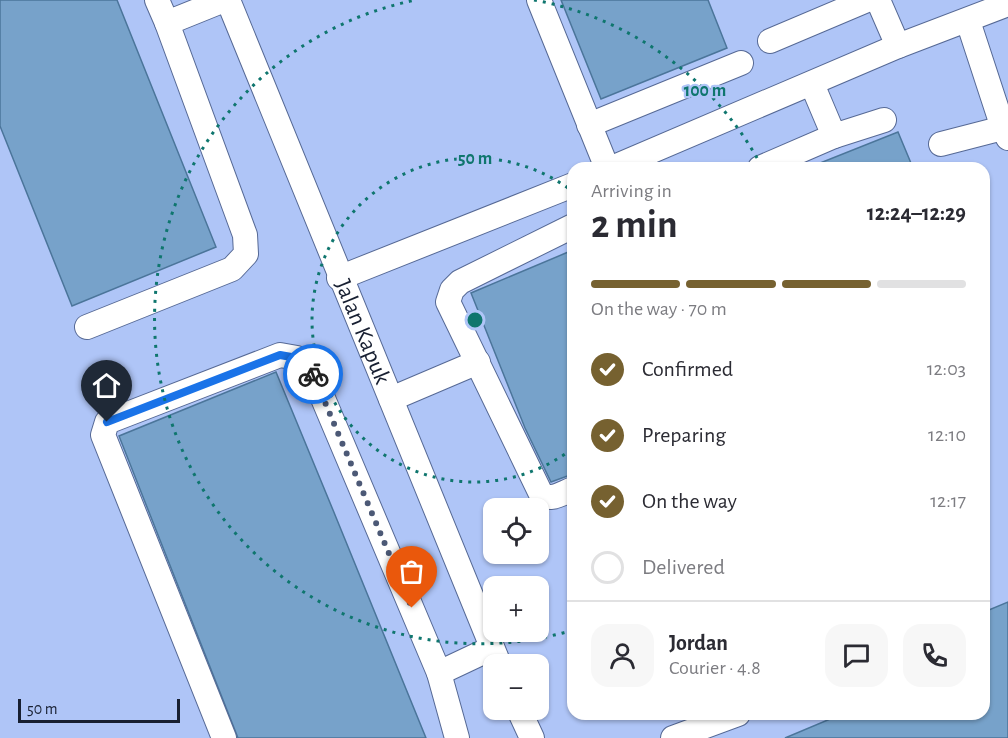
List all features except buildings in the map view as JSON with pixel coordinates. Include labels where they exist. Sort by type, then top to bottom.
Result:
[{"type":"lane","points":[[87,327],[232,269],[246,254],[245,235],[157,0]]},
{"type":"lane","points":[[167,23],[226,0]]},
{"type":"lane","name":"Jalan Kapuk","points":[[226,0],[494,654]]},
{"type":"lane","points":[[539,0],[604,162]]},
{"type":"lane","points":[[770,41],[867,0]]},
{"type":"lane","points":[[878,0],[898,46]]},
{"type":"lane","points":[[626,162],[898,46],[1008,4]]},
{"type":"lane","points":[[941,144],[1006,133],[968,21]]},
{"type":"lane","points":[[589,125],[741,63]]},
{"type":"lane","points":[[812,84],[834,136]]},
{"type":"lane","points":[[774,162],[834,136],[884,120]]},
{"type":"lane","points":[[339,278],[567,187]]},
{"type":"lane","points":[[567,229],[460,282],[452,290],[448,302],[540,492],[544,497],[550,498],[567,491]]},
{"type":"lane","points":[[224,738],[103,435],[107,422],[280,355],[297,358],[311,369],[439,673],[457,738]]},
{"type":"lane","points":[[391,399],[478,362]]},
{"type":"lane","points":[[439,673],[483,660]]},
{"type":"lane","points":[[524,720],[532,738]]},
{"type":"lane","points":[[674,738],[722,720]]},
{"type":"way so far","points":[[313,374],[412,608]]},
{"type":"route","points":[[107,422],[280,355],[297,358],[311,369],[313,374]]}]
